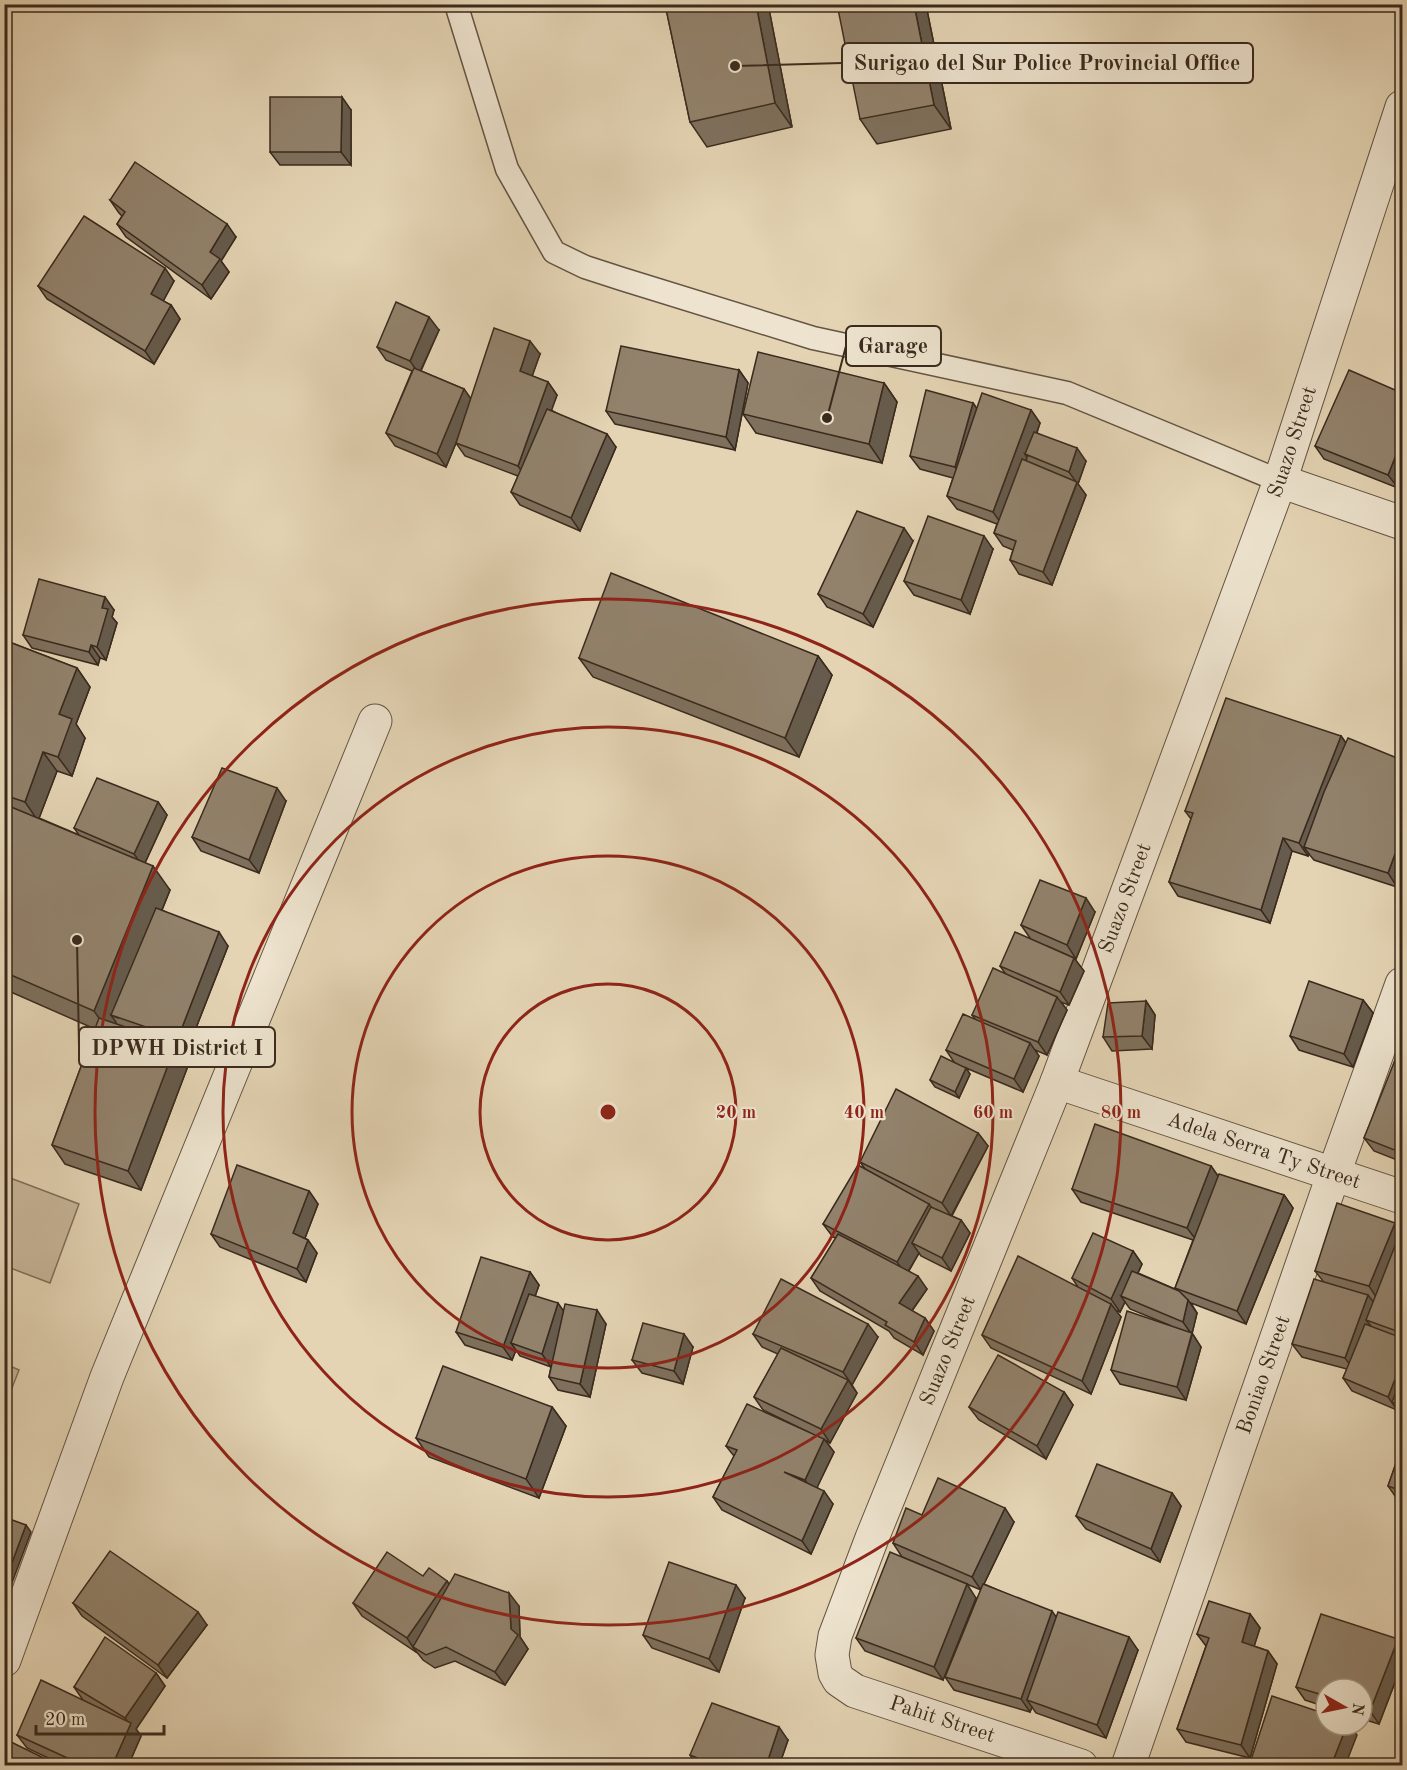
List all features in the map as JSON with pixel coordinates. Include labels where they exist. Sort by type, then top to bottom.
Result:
[{"type":"street","name":"Suazo Street","points":[[839,1680],[833,1666],[832,1655],[835,1636],[872,1538],[1057,1082],[1280,481],[1402,107]]},
{"type":"street","points":[[1280,481],[1402,523]]},
{"type":"street","points":[[4,1660],[107,1377],[375,721]]},
{"type":"street","name":"Boniao Street","points":[[1128,1766],[1402,984]]},
{"type":"street","name":"Adela Serra Ty Street","points":[[1057,1082],[1402,1197]]},
{"type":"street","name":"Pahit Street","points":[[839,1680],[855,1691],[1081,1766]]},
{"type":"lane","points":[[456,4],[507,169],[554,252],[585,267],[813,338],[1068,393],[1280,481]]},
{"type":"shaded area","points":[[5,1176],[79,1204],[50,1283],[5,1266]]},
{"type":"shaded area","points":[[5,1364],[19,1370],[5,1406]]},
{"type":"building","points":[[665,4],[756,4],[775,103],[690,122]]},
{"type":"building","points":[[837,4],[914,4],[934,105],[860,119]]},
{"type":"building","points":[[270,97],[342,97],[341,152],[270,152]]},
{"type":"building","points":[[135,162],[227,224],[210,252],[220,259],[202,285],[117,224],[125,212],[110,200]]},
{"type":"building","points":[[84,216],[165,268],[151,294],[171,305],[145,351],[38,286]]},
{"type":"building","points":[[396,302],[429,317],[410,361],[377,347]]},
{"type":"building","points":[[494,328],[530,341],[520,371],[548,382],[518,466],[456,443]]},
{"type":"building","points":[[621,346],[739,370],[726,437],[606,411]]},
{"type":"building","points":[[758,352],[884,383],[869,444],[743,414]]},
{"type":"building","points":[[414,368],[464,389],[437,454],[386,433]]},
{"type":"building","points":[[1349,370],[1402,393],[1402,440],[1388,475],[1315,446]]},
{"type":"building","points":[[926,390],[973,403],[955,467],[910,456]]},
{"type":"building","points":[[982,393],[1031,410],[993,512],[947,496]]},
{"type":"building","points":[[547,409],[607,434],[571,518],[511,492]]},
{"type":"building","points":[[1034,432],[1077,448],[1069,472],[1025,454]]},
{"type":"building","points":[[1022,459],[1077,482],[1043,572],[1010,560],[1016,541],[994,533]]},
{"type":"building","points":[[857,511],[904,528],[863,614],[818,594]]},
{"type":"building","points":[[928,516],[984,536],[961,600],[904,581]]},
{"type":"building","points":[[611,573],[818,656],[785,738],[579,658]]},
{"type":"building","points":[[39,579],[105,597],[102,608],[108,609],[97,647],[91,645],[89,652],[23,635]]},
{"type":"building","points":[[4,640],[77,668],[59,714],[72,719],[58,757],[43,752],[25,802],[4,795]]},
{"type":"building","points":[[1226,698],[1341,736],[1299,843],[1283,838],[1261,910],[1169,882],[1193,813],[1185,811]]},
{"type":"building","points":[[1348,738],[1402,760],[1402,835],[1388,873],[1304,847],[1324,792]]},
{"type":"building","points":[[222,768],[277,788],[249,860],[192,837]]},
{"type":"building","points":[[97,778],[158,802],[134,854],[74,828]]},
{"type":"building","points":[[4,804],[153,866],[94,1011],[4,972]]},
{"type":"building","points":[[1040,880],[1086,898],[1067,945],[1021,925]]},
{"type":"building","points":[[156,908],[219,932],[178,1038],[111,1015]]},
{"type":"building","points":[[1015,932],[1074,958],[1060,992],[1000,966]]},
{"type":"building","points":[[993,968],[1057,997],[1038,1042],[972,1015]]},
{"type":"building","points":[[1309,981],[1363,1000],[1344,1054],[1290,1036]]},
{"type":"building","points":[[1146,1001],[1142,1036],[1103,1037],[1108,1003]]},
{"type":"building","points":[[963,1014],[1030,1043],[1014,1079],[946,1050]]},
{"type":"building","points":[[99,1018],[176,1044],[128,1171],[52,1145]]},
{"type":"building","points":[[1399,1050],[1402,1051],[1402,1153],[1364,1138]]},
{"type":"building","points":[[941,1056],[966,1068],[955,1092],[930,1080]]},
{"type":"building","points":[[896,1089],[978,1133],[942,1203],[860,1162]]},
{"type":"building","points":[[1095,1124],[1211,1166],[1187,1228],[1072,1189]]},
{"type":"building","points":[[237,1165],[309,1191],[293,1233],[308,1240],[297,1269],[211,1234]]},
{"type":"building","points":[[858,1165],[929,1204],[897,1262],[823,1224]]},
{"type":"building","points":[[1219,1174],[1284,1195],[1237,1311],[1175,1288]]},
{"type":"building","points":[[1337,1203],[1395,1223],[1369,1286],[1315,1271]]},
{"type":"building","points":[[931,1207],[961,1220],[942,1258],[912,1243]]},
{"type":"building","points":[[1093,1233],[1133,1251],[1111,1299],[1072,1278]]},
{"type":"building","points":[[1400,1233],[1402,1234],[1402,1333],[1366,1320]]},
{"type":"building","points":[[838,1234],[918,1276],[899,1303],[925,1318],[914,1342],[885,1325],[887,1322],[811,1278]]},
{"type":"building","points":[[1018,1256],[1111,1304],[1082,1381],[982,1335]]},
{"type":"building","points":[[481,1257],[530,1272],[503,1347],[456,1332]]},
{"type":"building","points":[[1132,1271],[1179,1291],[1188,1300],[1183,1322],[1121,1296]]},
{"type":"building","points":[[781,1279],[868,1324],[843,1372],[753,1334]]},
{"type":"building","points":[[1314,1279],[1368,1295],[1345,1358],[1292,1344]]},
{"type":"building","points":[[529,1294],[558,1303],[542,1354],[511,1343]]},
{"type":"building","points":[[565,1304],[597,1310],[580,1384],[549,1377]]},
{"type":"building","points":[[1127,1311],[1192,1333],[1177,1387],[1111,1370]]},
{"type":"building","points":[[643,1323],[684,1334],[674,1371],[632,1360]]},
{"type":"building","points":[[1365,1324],[1402,1338],[1402,1361],[1388,1397],[1343,1378]]},
{"type":"building","points":[[781,1348],[848,1380],[821,1429],[754,1397]]},
{"type":"building","points":[[998,1355],[1064,1392],[1037,1446],[969,1407]]},
{"type":"building","points":[[443,1366],[552,1407],[526,1479],[416,1438]]},
{"type":"building","points":[[1402,1377],[1402,1406],[1392,1402]]},
{"type":"building","points":[[747,1404],[824,1439],[805,1480],[784,1472],[824,1491],[802,1541],[713,1497],[737,1450],[726,1446]]},
{"type":"building","points":[[1402,1446],[1402,1491],[1388,1486]]},
{"type":"building","points":[[1097,1464],[1172,1493],[1151,1549],[1076,1516]]},
{"type":"building","points":[[938,1478],[1005,1508],[972,1577],[893,1543],[906,1508],[922,1515]]},
{"type":"building","points":[[4,1517],[26,1525],[4,1584]]},
{"type":"building","points":[[110,1551],[198,1612],[158,1665],[73,1603]]},
{"type":"building","points":[[387,1552],[423,1576],[429,1568],[447,1581],[407,1638],[353,1603]]},
{"type":"building","points":[[890,1552],[967,1584],[934,1667],[856,1638]]},
{"type":"building","points":[[669,1562],[736,1585],[709,1659],[643,1635]]},
{"type":"building","points":[[455,1574],[509,1593],[511,1629],[518,1635],[495,1672],[446,1647],[426,1655],[413,1647]]},
{"type":"building","points":[[983,1584],[1052,1611],[1021,1699],[945,1677]]},
{"type":"building","points":[[1209,1601],[1250,1614],[1242,1642],[1268,1651],[1241,1745],[1177,1729],[1209,1638],[1197,1634]]},
{"type":"building","points":[[1058,1612],[1129,1637],[1097,1725],[1027,1700]]},
{"type":"building","points":[[1321,1614],[1398,1639],[1374,1701],[1374,1677],[1314,1677],[1314,1692],[1296,1687]]},
{"type":"building","points":[[105,1637],[156,1673],[125,1718],[74,1687]]},
{"type":"building","points":[[41,1680],[131,1723],[112,1766],[85,1766],[17,1735]]},
{"type":"building","points":[[1272,1696],[1314,1710],[1314,1737],[1342,1737],[1331,1766],[1249,1766]]},
{"type":"building","points":[[712,1703],[779,1727],[766,1766],[717,1766],[690,1755]]},
{"type":"building","points":[[9,1741],[60,1766],[4,1766],[4,1753]]},
{"type":"place","name":"Surigao del Sur Police Provincial Office","points":[[735,66]]},
{"type":"place","name":"Garage","points":[[827,418]]},
{"type":"place","name":"DPWH District I","points":[[77,940]]}]
